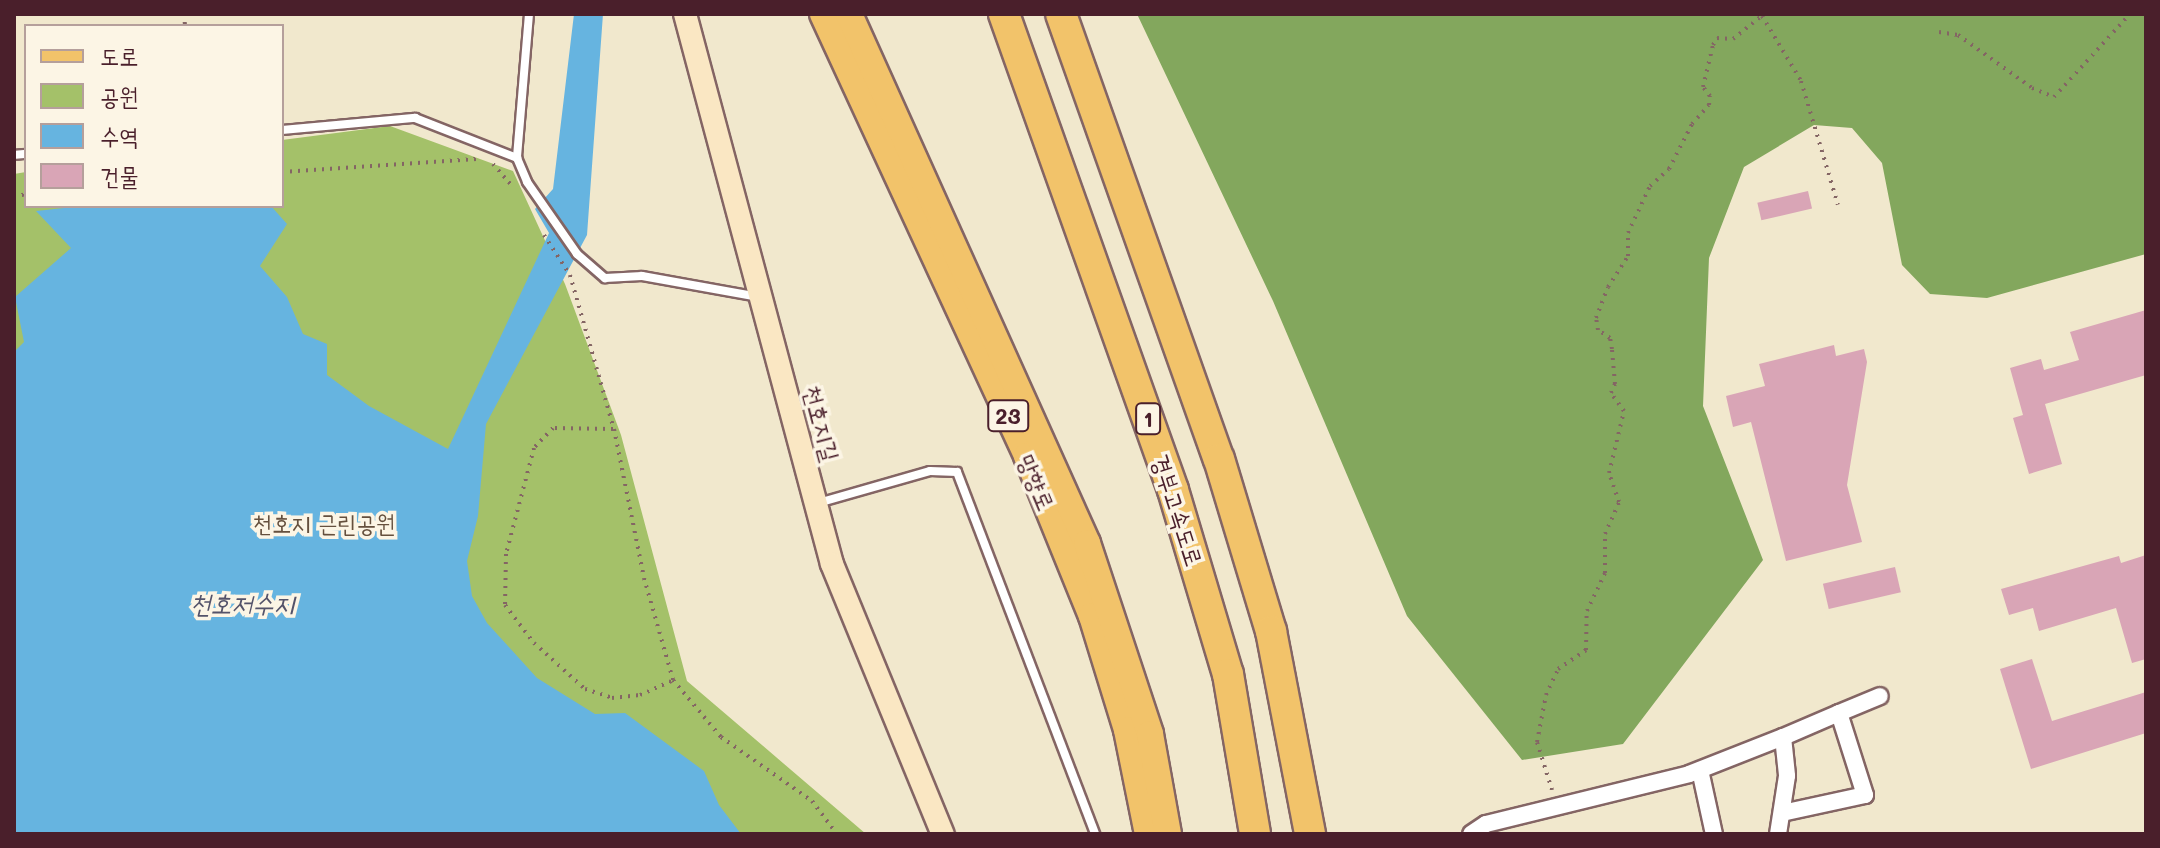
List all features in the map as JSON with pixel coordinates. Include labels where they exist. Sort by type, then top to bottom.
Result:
[{"type":"highway","name":"경부고속도로","points":[[1004,14],[1173,490],[1228,674],[1255,834]]},
{"type":"highway","name":"1","points":[[1061,14],[1219,459],[1271,631],[1310,834]]},
{"type":"main road","name":"망향로","points":[[823,14],[1027,456],[1092,616],[1127,730],[1148,834]]},
{"type":"main road","name":"망향로","points":[[849,14],[1087,543],[1150,734],[1168,834]]},
{"type":"street","name":"천호지길","points":[[685,14],[832,564],[869,661],[943,834]]},
{"type":"street","points":[[1471,834],[1486,824],[1700,770],[1880,696]]},
{"type":"street","points":[[1782,813],[1865,795],[1839,713]]},
{"type":"street","points":[[1778,834],[1787,776],[1783,737]]},
{"type":"street","points":[[1700,770],[1714,834]]},
{"type":"lane","points":[[529,14],[517,158],[527,182],[577,254],[605,278],[642,276],[762,298]]},
{"type":"lane","points":[[284,130],[415,118],[517,158]]},
{"type":"lane","points":[[816,503],[930,471],[957,472],[1095,834]]},
{"type":"path","points":[[1939,32],[1958,35],[2032,88],[2054,97],[2066,89],[2130,14]]},
{"type":"path","points":[[1561,805],[1545,779],[1537,742],[1546,695],[1558,669],[1586,650],[1587,611],[1605,573],[1605,534],[1619,502],[1609,473],[1624,411],[1611,393],[1615,384],[1610,338],[1598,330],[1596,318],[1608,287],[1628,256],[1628,233],[1650,186],[1669,169],[1692,124],[1709,105],[1703,87],[1717,38],[1733,39],[1762,15],[1801,81],[1838,205]]},
{"type":"path","points":[[284,172],[460,156],[490,161],[516,190]]},
{"type":"path","points":[[570,275],[614,429],[644,578],[673,680],[721,737],[812,801],[837,834]]},
{"type":"path","points":[[614,429],[553,428],[534,448],[506,554],[505,605],[534,643],[585,689],[612,698],[640,695],[673,680]]},
{"type":"green space","points":[[1137,14],[2146,14],[2146,254],[1987,298],[1930,294],[1902,265],[1882,163],[1852,128],[1814,125],[1744,167],[1709,258],[1703,406],[1763,560],[1623,744],[1522,760],[1407,616],[1273,301]]},
{"type":"green space","name":"천호저수지","points":[[390,126],[513,171],[565,284],[621,435],[687,681],[866,834],[14,834],[14,174],[24,172],[24,208],[284,208],[284,140]]},
{"type":"water","name":"천호저수지","points":[[574,14],[603,14],[587,235],[486,424],[478,516],[467,561],[472,596],[487,623],[537,678],[595,714],[625,713],[704,771],[719,805],[741,834],[14,834],[14,352],[24,342],[15,297],[71,248],[36,211],[64,208],[273,208],[287,224],[260,266],[287,297],[303,334],[327,344],[327,375],[369,406],[448,449],[549,233],[535,209],[553,189]]},
{"type":"building","points":[[1808,191],[1812,209],[1761,220],[1757,203]]},
{"type":"building","points":[[2146,310],[2146,375],[2045,404],[2062,464],[2029,474],[2013,418],[2023,415],[2010,368],[2041,359],[2044,370],[2079,360],[2070,332]]},
{"type":"building","points":[[1834,345],[1836,356],[1864,349],[1867,362],[1847,485],[1862,542],[1786,561],[1751,422],[1733,427],[1726,396],[1765,386],[1759,364]]},
{"type":"building","points":[[2146,555],[2146,659],[2132,663],[2116,608],[2039,631],[2033,608],[2009,615],[2001,589],[2119,556],[2121,563]]},
{"type":"building","points":[[1895,567],[1901,592],[1829,609],[1823,584]]},
{"type":"building","points":[[2032,659],[2052,721],[2146,692],[2146,733],[2031,769],[2000,669]]},
{"type":"park label","name":"천호지 근린공원","points":[[324,523]]}]
